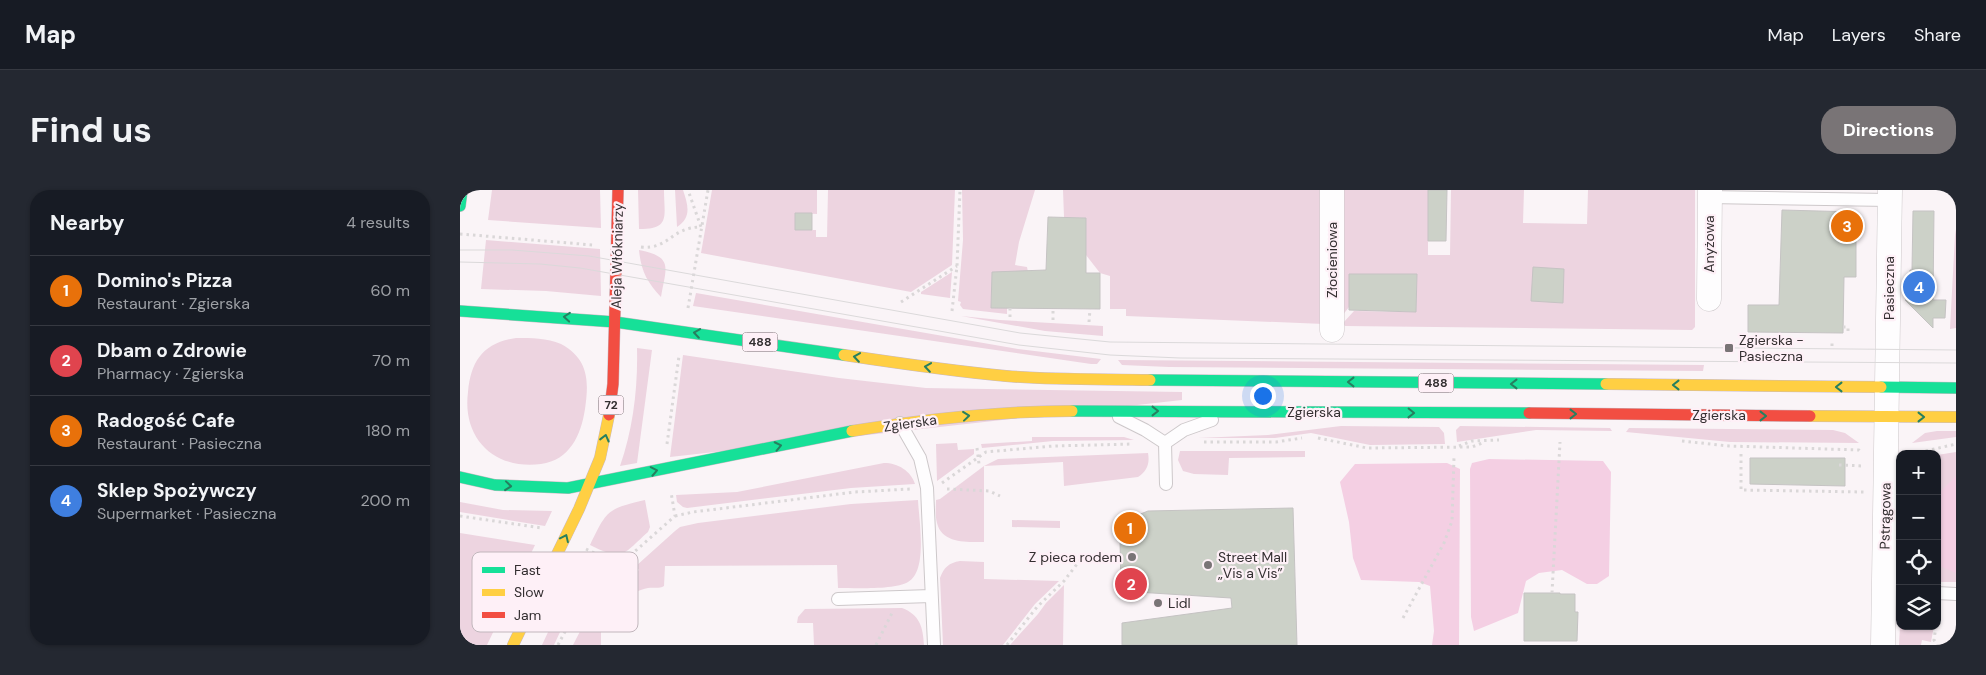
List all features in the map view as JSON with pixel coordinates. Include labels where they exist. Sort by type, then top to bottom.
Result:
[{"type":"main road","points":[[460,206],[462,190]]},
{"type":"main road","name":"Aleja Włókniarzy","points":[[615,322],[618,190]]},
{"type":"main road","points":[[460,311],[615,322]]},
{"type":"main road","name":"488","points":[[615,322],[941,369],[1006,376],[1063,379],[1956,388]]},
{"type":"main road","name":"72","points":[[557,552],[600,458],[610,411],[615,322]]},
{"type":"main road","name":"Zgierska","points":[[589,485],[821,437],[900,423],[1011,412],[1242,411],[1956,417]]},
{"type":"main road","name":"488","points":[[460,477],[495,485],[516,487],[568,488],[589,485]]},
{"type":"main road","name":"72","points":[[513,645],[519,632]]},
{"type":"street","name":"Złocieniowa","points":[[1332,190],[1332,330]]},
{"type":"street","name":"Anyżowa","points":[[1709,299],[1710,193]]},
{"type":"street","name":"Pasieczna","points":[[1887,387],[1889,195]]},
{"type":"street","name":"Pstrągowa","points":[[1883,645],[1891,589],[1887,387]]},
{"type":"lane","points":[[1710,193],[1889,195]]},
{"type":"lane","points":[[1107,411],[1145,430],[1165,444]]},
{"type":"lane","points":[[1165,444],[1184,430],[1242,411]]},
{"type":"lane","points":[[900,423],[920,458],[927,488],[934,645]]},
{"type":"lane","points":[[1165,444],[1166,484]]},
{"type":"lane","points":[[1941,593],[1956,594]]},
{"type":"lane","points":[[838,599],[931,596]]},
{"type":"path","points":[[688,190],[701,227]]},
{"type":"path","points":[[688,308],[708,190]]},
{"type":"path","points":[[952,311],[957,266],[960,190]]},
{"type":"path","points":[[636,246],[655,247],[683,229],[701,227]]},
{"type":"path","points":[[460,234],[602,245]]},
{"type":"path","points":[[901,302],[957,266]]},
{"type":"path","points":[[1010,308],[1010,317]]},
{"type":"path","points":[[1053,309],[1053,320]]},
{"type":"path","points":[[1088,322],[1090,309]]},
{"type":"path","points":[[1844,327],[1848,328],[1848,331]]},
{"type":"path","points":[[1832,340],[1832,346]]},
{"type":"path","points":[[667,448],[679,354]]},
{"type":"path","points":[[634,552],[674,516],[832,495],[936,488],[986,452],[1053,446],[1276,442],[1311,437],[1367,448],[1472,447],[1502,439]]},
{"type":"path","points":[[1674,441],[1729,446],[1859,450],[1868,456]]},
{"type":"path","points":[[1552,593],[1560,442]]},
{"type":"path","points":[[1930,450],[1956,444]]},
{"type":"path","points":[[977,448],[979,464]]},
{"type":"path","points":[[1741,454],[1741,490],[1865,492]]},
{"type":"path","points":[[1403,618],[1444,543],[1452,521],[1454,457]]},
{"type":"path","points":[[1838,465],[1865,466]]},
{"type":"path","points":[[947,489],[989,491],[1000,496]]},
{"type":"path","points":[[671,492],[674,516]]},
{"type":"path","points":[[460,516],[544,529]]},
{"type":"path","points":[[585,549],[591,552]]},
{"type":"path","points":[[1007,645],[1037,607],[1064,581],[1084,555]]},
{"type":"path","points":[[876,645],[900,597]]},
{"type":"path","points":[[1935,630],[1934,640],[1937,645]]},
{"type":"path","points":[[558,645],[565,632]]},
{"type":"shaded area","points":[[492,190],[600,190],[601,228],[488,220]]},
{"type":"shaded area","points":[[638,190],[664,190],[664,219],[656,227],[639,229]]},
{"type":"shaded area","points":[[675,190],[683,190],[688,210],[685,219],[677,227]]},
{"type":"shaded area","points":[[712,190],[817,190],[817,214],[795,213],[795,230],[816,230],[816,237],[827,237],[828,190],[955,190],[952,265],[911,292],[701,253]]},
{"type":"shaded area","points":[[962,190],[1035,190],[1019,242],[1015,265],[1027,267],[1028,272],[992,273],[991,308],[1007,308],[1007,314],[963,309],[960,305],[961,302],[958,301],[963,240]]},
{"type":"shaded area","points":[[1063,190],[1325,190],[1324,324],[1126,316],[1126,309],[1110,309],[1110,276],[1100,273],[1086,255],[1086,218],[1064,217]]},
{"type":"shaded area","points":[[1337,190],[1428,190],[1428,255],[1450,255],[1451,190],[1524,190],[1523,223],[1587,224],[1588,190],[1695,190],[1695,327],[1692,330],[1345,326],[1343,323],[1354,311],[1416,312],[1417,274],[1349,274],[1349,307],[1339,320]]},
{"type":"shaded area","points":[[1956,229],[1956,328],[1950,329],[1955,235]]},
{"type":"shaded area","points":[[486,240],[600,249],[601,296],[546,291],[481,289]]},
{"type":"shaded area","points":[[639,250],[658,256],[663,260],[665,278],[661,297],[646,276],[641,264]]},
{"type":"shaded area","points":[[952,272],[950,298],[921,294],[921,292]]},
{"type":"shaded area","points":[[696,293],[1018,349],[1101,359],[1097,364],[1091,364],[693,306]]},
{"type":"shaded area","points":[[961,316],[1103,326],[1103,336],[1045,331]]},
{"type":"shaded area","points":[[516,338],[545,339],[561,344],[577,357],[585,372],[587,390],[581,428],[567,452],[551,462],[524,465],[509,462],[496,456],[485,448],[476,437],[470,424],[467,409],[468,392],[472,371],[476,363],[487,349],[495,344]]},
{"type":"shaded area","points":[[637,348],[652,350],[637,463],[620,466],[625,452],[634,408]]},
{"type":"shaded area","points":[[683,355],[839,378],[926,388],[1182,392],[1182,400],[670,457]]},
{"type":"shaded area","points":[[1118,360],[1704,365],[1703,371],[1169,367],[1122,365]]},
{"type":"shaded area","points":[[1341,426],[1439,427],[1444,433],[1445,444],[1370,445],[1311,433],[1275,438],[1198,438],[1268,435]]},
{"type":"shaded area","points":[[1460,426],[1610,428],[1612,431],[1536,430],[1457,442],[1456,430]]},
{"type":"shaded area","points":[[1629,428],[1833,430],[1845,433],[1859,443],[1730,442],[1626,432]]},
{"type":"shaded area","points":[[1956,431],[1956,437],[1912,443],[1925,433]]},
{"type":"shaded area","points":[[1032,437],[1124,437],[1134,440],[1053,441],[982,448],[981,444],[1032,441]]},
{"type":"shaded area","points":[[957,443],[958,450],[974,449],[974,454],[937,481],[936,444]]},
{"type":"shaded area","points":[[1180,451],[1305,451],[1305,457],[1229,458],[1228,475],[1194,474],[1183,471],[1178,460]]},
{"type":"shaded area","points":[[1956,452],[1956,582],[1941,582],[1941,454]]},
{"type":"shaded area","points":[[1148,453],[1149,457],[1147,467],[1138,477],[1064,486],[1063,462],[984,466],[998,459]]},
{"type":"shaded area","points":[[1489,459],[1603,461],[1611,472],[1609,576],[1597,584],[1587,584],[1562,570],[1539,573],[1526,581],[1518,613],[1474,631],[1471,617],[1470,469],[1472,463]]},
{"type":"shaded area","points":[[884,463],[894,464],[903,469],[910,475],[915,484],[851,488],[687,508],[677,502],[676,495],[737,492]]},
{"type":"shaded area","points":[[1447,463],[1460,469],[1459,645],[1432,645],[1434,631],[1430,586],[1419,582],[1361,580],[1353,558],[1349,522],[1340,482],[1355,464]]},
{"type":"shaded area","points":[[984,466],[984,542],[963,542],[944,535],[937,523],[936,500]]},
{"type":"shaded area","points":[[1956,476],[1956,573],[1941,567],[1941,491]]},
{"type":"shaded area","points":[[645,500],[650,527],[648,532],[625,552],[607,552],[590,545],[605,518],[615,509]]},
{"type":"shaded area","points":[[918,500],[921,532],[920,557],[918,568],[908,582],[902,585],[874,588],[838,588],[837,565],[665,566],[664,586],[638,591],[638,564],[680,527],[698,523],[851,504]]},
{"type":"shaded area","points":[[460,502],[503,510],[552,511],[545,526],[460,512]]},
{"type":"shaded area","points":[[1012,520],[1060,521],[1060,528],[1012,527]]},
{"type":"shaded area","points":[[460,533],[535,545],[532,552],[472,552],[472,632],[493,632],[487,645],[460,645]]},
{"type":"shaded area","points":[[960,561],[984,562],[984,579],[1059,581],[1035,604],[1003,645],[943,645],[940,578],[947,566]]},
{"type":"shaded area","points":[[1064,585],[1063,645],[1010,645],[1046,603]]},
{"type":"shaded area","points":[[902,608],[917,618],[923,633],[924,645],[814,645],[813,623],[797,623],[798,617],[805,609]]},
{"type":"shaded area","points":[[1900,630],[1933,630],[1931,642],[1922,640],[1921,645],[1899,645]]},
{"type":"shaded area","points":[[548,632],[560,632],[554,645],[542,645]]},
{"type":"shaded area","points":[[580,632],[601,632],[601,645],[573,645]]},
{"type":"building","points":[[1428,190],[1447,190],[1446,241],[1428,241]]},
{"type":"building","points":[[1782,210],[1856,212],[1856,277],[1844,277],[1843,333],[1748,332],[1748,305],[1779,305]]},
{"type":"building","points":[[1913,211],[1934,211],[1933,300],[1946,300],[1945,318],[1933,318],[1933,328],[1905,300],[1910,300]]},
{"type":"building","points":[[795,213],[812,213],[812,230],[795,230]]},
{"type":"building","points":[[1048,217],[1086,218],[1086,273],[1100,273],[1100,309],[991,308],[992,272],[1046,270]]},
{"type":"building","points":[[1533,267],[1564,269],[1563,303],[1531,301]]},
{"type":"building","points":[[1349,274],[1417,274],[1416,312],[1349,310]]},
{"type":"building","points":[[1750,458],[1845,458],[1845,486],[1750,484]]},
{"type":"building","name":"Street Mall „Vis a Vis”","points":[[1293,508],[1297,645],[1122,645],[1122,623],[1232,608],[1231,598],[1121,591],[1120,540],[1125,525],[1133,517],[1148,511]]},
{"type":"building","points":[[1524,593],[1575,594],[1575,612],[1578,612],[1577,641],[1524,641]]},
{"type":"tram line","points":[[460,250],[512,250],[589,256],[1020,333],[1110,342],[1956,350]]},
{"type":"tram line","points":[[460,262],[540,264],[580,268],[1019,345],[1110,355],[1180,358],[1956,363]]},
{"type":"traffic: fast","points":[[460,206],[462,190]]},
{"type":"traffic: fast","points":[[460,311],[615,322],[844,355]]},
{"type":"traffic: fast","points":[[1150,380],[1606,384]]},
{"type":"traffic: fast","points":[[1881,387],[1956,388]]},
{"type":"traffic: fast","points":[[1072,411],[1529,413]]},
{"type":"traffic: fast","points":[[460,477],[495,485],[568,488],[852,431]]},
{"type":"traffic: slow","points":[[844,355],[1006,376],[1150,380]]},
{"type":"traffic: slow","points":[[1606,384],[1881,387]]},
{"type":"traffic: slow","points":[[852,431],[962,416],[1072,411]]},
{"type":"traffic: slow","points":[[558,552],[579,509],[600,458],[609,415]]},
{"type":"traffic: slow","points":[[1810,416],[1956,417]]},
{"type":"traffic: slow","points":[[513,645],[519,632]]},
{"type":"traffic: jam","points":[[609,415],[613,384],[618,190]]},
{"type":"traffic: jam","points":[[1529,413],[1810,416]]},
{"type":"place","name":"Radogość Cafe","points":[[1847,226]]},
{"type":"place","name":"Sklep Spożywczy","points":[[1919,287]]},
{"type":"place","name":"Zgierska - Pasieczna","points":[[1729,348]]},
{"type":"place","name":"Domino's Pizza","points":[[1130,528]]},
{"type":"place","name":"Z pieca rodem","points":[[1132,557]]},
{"type":"place","name":"Street Mall „Vis a Vis”","points":[[1208,565]]},
{"type":"place","name":"Dbam o Zdrowie","points":[[1131,584]]},
{"type":"place","name":"Lidl","points":[[1158,603]]}]
